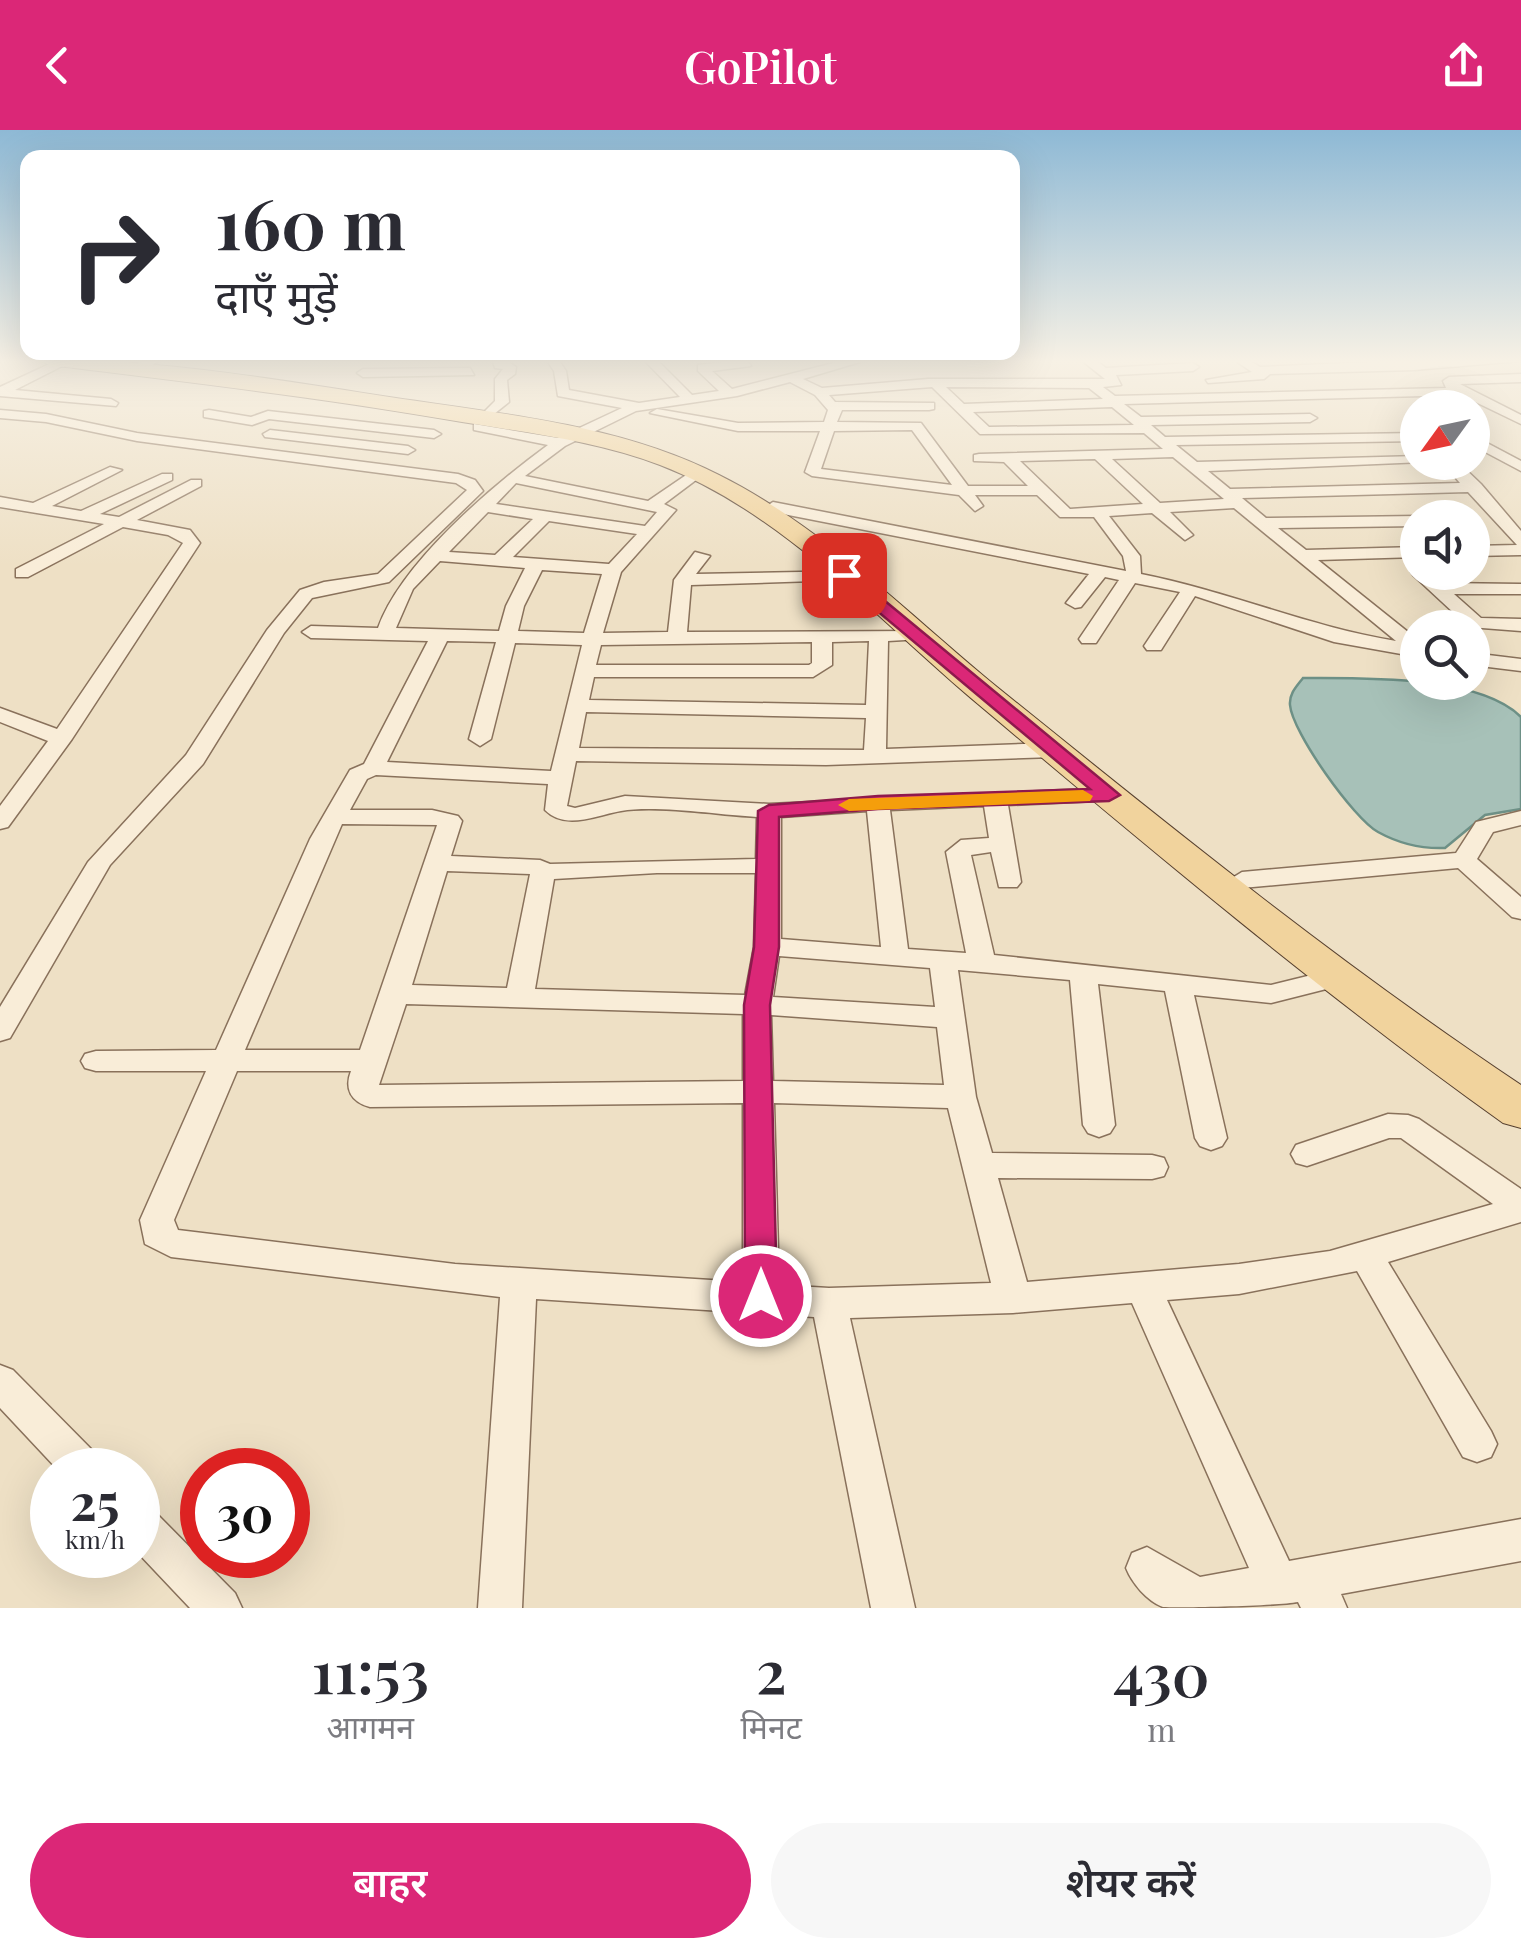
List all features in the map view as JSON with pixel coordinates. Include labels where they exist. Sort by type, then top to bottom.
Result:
[{"type":"main road","points":[[531,428],[689,460],[773,507],[818,538],[1076,750],[1242,880],[1521,1084]]},
{"type":"main road","points":[[577,437],[672,462],[752,505],[844,575],[1218,885],[1521,1110]]},
{"type":"street","points":[[0,1031],[100,862],[195,759],[276,630],[306,594],[324,586],[383,578],[475,490],[470,483],[458,480],[94,428]]},
{"type":"street","points":[[384,428],[434,434]]},
{"type":"street","points":[[391,461],[449,428]]},
{"type":"street","points":[[385,634],[396,602],[484,507],[514,478],[595,428]]},
{"type":"street","points":[[831,428],[812,472],[964,491],[1040,490]]},
{"type":"street","points":[[919,428],[975,506]]},
{"type":"street","points":[[980,428],[990,432],[1077,428]]},
{"type":"street","points":[[1146,428],[1400,635]]},
{"type":"street","points":[[270,434],[408,450]]},
{"type":"street","points":[[1490,437],[1504,436]]},
{"type":"street","points":[[1162,441],[1400,437]]},
{"type":"street","points":[[1490,449],[1521,467]]},
{"type":"street","points":[[979,458],[1176,453]]},
{"type":"street","points":[[1098,455],[1185,535]]},
{"type":"street","points":[[1006,457],[1066,514],[1232,499],[1476,487]]},
{"type":"street","points":[[1194,467],[1400,461]]},
{"type":"street","points":[[34,508],[116,470]]},
{"type":"street","points":[[654,504],[697,474]]},
{"type":"street","points":[[82,516],[167,477]]},
{"type":"street","points":[[514,478],[654,504],[668,510],[613,570],[591,639],[555,804],[563,814],[583,814],[625,803],[769,811],[1109,795]]},
{"type":"street","points":[[1468,480],[1499,520],[1521,540]]},
{"type":"street","points":[[22,572],[196,484]]},
{"type":"street","points":[[0,502],[184,534],[190,539],[191,549],[0,822]]},
{"type":"street","points":[[484,507],[647,530]]},
{"type":"street","points":[[773,507],[1191,589],[1341,638],[1400,647]]},
{"type":"street","points":[[1089,639],[1132,578],[1135,563],[1099,512]]},
{"type":"street","points":[[499,561],[545,516]]},
{"type":"street","points":[[1490,520],[1499,520]]},
{"type":"street","points":[[1262,523],[1400,521]]},
{"type":"street","points":[[1490,551],[1521,550]]},
{"type":"street","points":[[1301,555],[1398,552]]},
{"type":"street","points":[[436,556],[613,570]]},
{"type":"street","points":[[678,639],[677,614],[683,580],[701,556]]},
{"type":"street","points":[[480,738],[515,606],[536,564]]},
{"type":"street","points":[[1075,603],[1100,572]]},
{"type":"street","points":[[683,580],[844,575]]},
{"type":"street","points":[[1154,646],[1191,589]]},
{"type":"street","points":[[1490,589],[1521,589]]},
{"type":"street","points":[[1439,590],[1476,623],[1521,625]]},
{"type":"street","points":[[311,632],[591,639],[915,635]]},
{"type":"street","points":[[373,768],[440,636]]},
{"type":"street","points":[[586,672],[813,671],[822,665],[822,636]]},
{"type":"street","points":[[876,756],[879,636]]},
{"type":"street","points":[[1490,662],[1518,668]]},
{"type":"street","points":[[579,706],[877,712]]},
{"type":"street","points":[[0,714],[61,739]]},
{"type":"street","points":[[1054,750],[564,766],[373,768],[358,775],[334,817],[225,1062],[158,1220],[157,1234],[171,1242],[405,1274],[828,1303],[1013,1298],[1239,1279],[1366,1256],[1521,1208]]},
{"type":"street","points":[[995,799],[1008,882]]},
{"type":"street","points":[[878,803],[895,956]]},
{"type":"street","points":[[761,1296],[757,1005],[766,947],[769,811]]},
{"type":"street","points":[[334,817],[444,818],[450,822],[395,994],[369,1060],[365,1093],[378,1097],[760,1092],[961,1097]]},
{"type":"street","points":[[1464,860],[1484,827],[1521,818]]},
{"type":"street","points":[[982,964],[958,852],[970,846],[1002,846]]},
{"type":"street","points":[[1242,880],[1464,860],[1521,911]]},
{"type":"street","points":[[438,862],[530,864],[544,872],[520,995]]},
{"type":"street","points":[[544,872],[768,866]]},
{"type":"street","points":[[766,947],[1083,972],[1271,994],[1340,978]]},
{"type":"street","points":[[943,960],[961,1097],[1013,1298]]},
{"type":"street","points":[[1083,972],[1098,1126]]},
{"type":"street","points":[[1177,981],[1211,1138]]},
{"type":"street","points":[[395,994],[757,1005],[950,1018]]},
{"type":"street","points":[[96,1061],[369,1060]]},
{"type":"street","points":[[1307,1154],[1388,1126],[1408,1127],[1521,1208]]},
{"type":"street","points":[[976,1165],[1152,1167]]},
{"type":"street","points":[[1366,1256],[1477,1444]]},
{"type":"street","points":[[500,1608],[519,1282]]},
{"type":"street","points":[[1143,1287],[1304,1590]]},
{"type":"street","points":[[828,1303],[893,1608]]},
{"type":"street","points":[[0,1382],[63,1448]]},
{"type":"street","points":[[1148,1568],[1180,1593],[1200,1599],[1304,1590],[1521,1540]]},
{"type":"street","points":[[160,1547],[220,1608]]},
{"type":"water","points":[[1303,678],[1356,678],[1400,681],[1400,700],[1490,698],[1502,703],[1521,717],[1521,809],[1485,815],[1445,848],[1410,844],[1378,832],[1354,810],[1312,754],[1293,718],[1290,701]]},
{"type":"slow traffic","points":[[849,805],[1083,796]]},
{"type":"route","points":[[761,1296],[757,1005],[766,947],[769,811],[1109,795],[844,575]]}]
